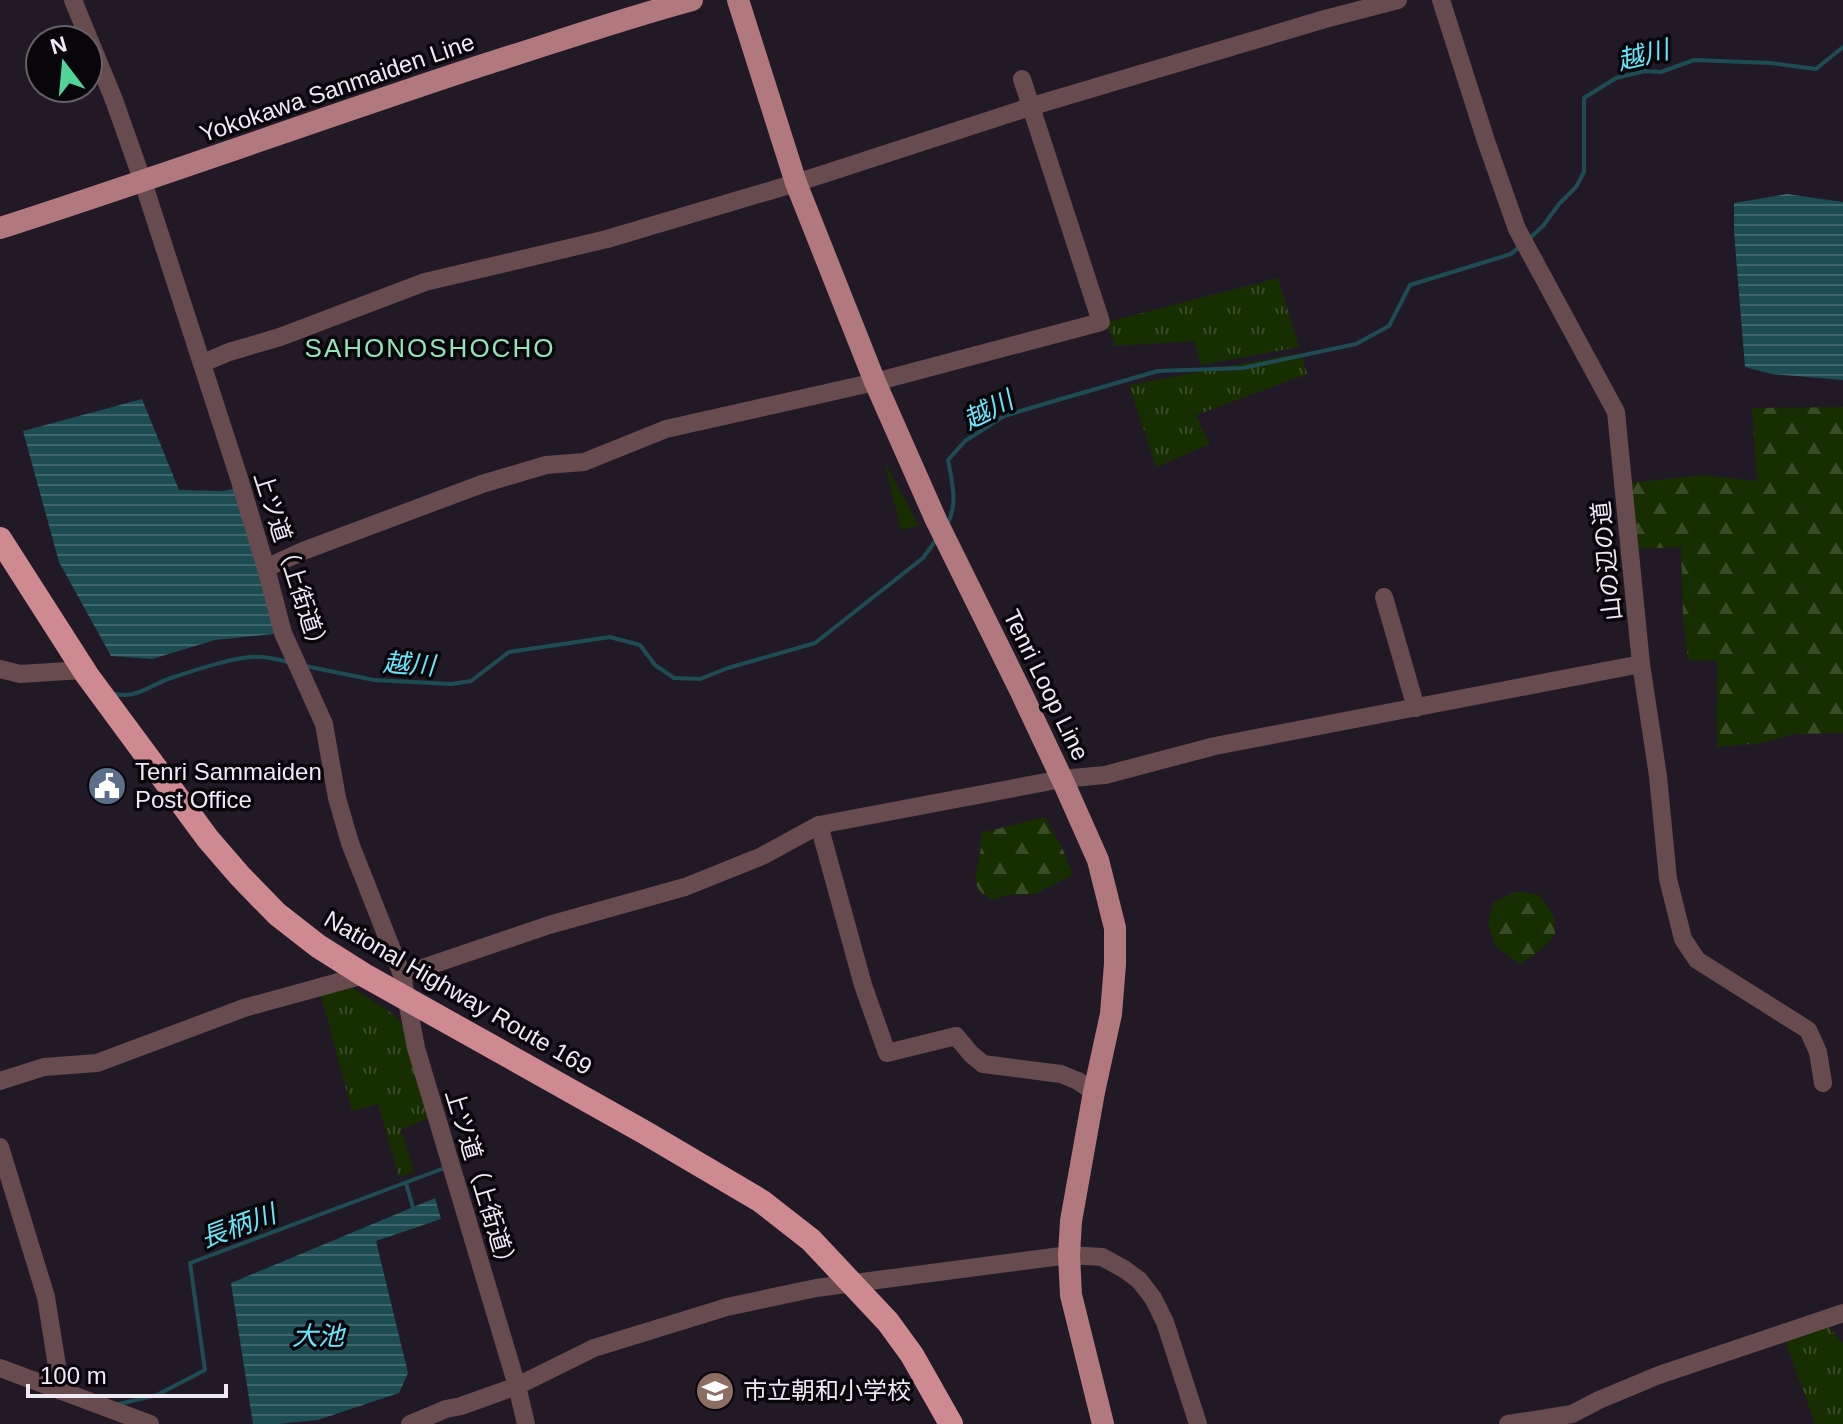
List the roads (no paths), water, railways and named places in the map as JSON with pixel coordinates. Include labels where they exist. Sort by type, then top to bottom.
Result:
[{"type":"highway","name":"National Highway Route 169","points":[[0,539],[83,670],[208,839],[277,914],[318,946],[364,975],[761,1201],[811,1240],[888,1322],[912,1355],[951,1424]]},
{"type":"main road","name":"Yokokawa Sanmaiden Line","points":[[0,228],[393,95],[692,0]]},
{"type":"main road","name":"Tenri Loop Line","points":[[738,0],[796,183],[875,382],[936,520],[1098,860],[1115,928],[1115,964],[1111,1014],[1071,1221],[1069,1255],[1071,1295],[1103,1424]]},
{"type":"street","name":"上ツ道（上街道）","points":[[73,0],[143,182],[203,363],[283,633],[324,724],[337,798],[350,843],[402,975],[416,1048],[526,1424]]},
{"type":"street","points":[[203,363],[425,282],[607,239],[796,183],[1031,106],[1398,0]]},
{"type":"street","name":"山の辺の道","points":[[1441,0],[1517,229],[1616,412],[1641,664],[1658,776],[1668,879],[1683,939],[1697,960],[1808,1030],[1818,1052],[1823,1083]]},
{"type":"street","points":[[266,568],[303,551],[482,484],[546,465],[584,462],[666,429],[875,382],[1101,322],[1022,79]]},
{"type":"street","points":[[1384,597],[1416,708]]},
{"type":"street","points":[[402,975],[549,925],[685,887],[762,856],[819,825],[1062,779],[1105,775],[1215,746],[1641,664]]},
{"type":"street","points":[[0,669],[20,674],[83,670]]},
{"type":"street","points":[[819,825],[863,985],[887,1053],[956,1036],[983,1064],[1061,1074],[1094,1092]]},
{"type":"street","points":[[0,1081],[44,1067],[97,1063],[244,1008],[364,975]]},
{"type":"street","points":[[0,1147],[46,1297],[61,1391]]},
{"type":"street","points":[[410,1424],[446,1409],[462,1415],[594,1348],[712,1311],[816,1288],[1069,1255],[1102,1257],[1139,1280],[1153,1298],[1165,1322],[1198,1424]]},
{"type":"street","points":[[1508,1424],[1572,1414],[1659,1375],[1843,1313]]},
{"type":"street","points":[[0,1368],[150,1424]]},
{"type":"water","points":[[1787,194],[1843,202],[1843,380],[1771,374],[1745,367],[1734,203]]},
{"type":"water","points":[[142,399],[179,490],[223,491],[241,487],[283,633],[215,640],[152,659],[111,656],[59,562],[23,431]]},
{"type":"water","name":"大池","points":[[435,1198],[441,1219],[376,1241],[408,1373],[399,1393],[318,1420],[253,1424],[231,1283]]},
{"type":"waterway","name":"越川","points":[[1530,238],[1576,187],[1584,172],[1584,98],[1616,78],[1645,71],[1661,72],[1694,60],[1770,63],[1816,69],[1843,47]]},
{"type":"waterway","name":"越川","points":[[948,523],[953,500],[948,460],[965,441],[1004,416],[1158,371],[1243,368],[1356,344],[1389,326],[1410,285],[1511,254],[1520,246]]},
{"type":"waterway","name":"越川","points":[[305,666],[374,680],[451,684],[471,681],[509,652],[610,637],[640,645],[655,665],[674,678],[700,679],[815,643],[923,558],[936,540]]},
{"type":"waterway","name":"越川","points":[[112,693],[128,695],[181,675],[242,658],[263,657],[288,662]]},
{"type":"waterway","name":"長柄川","points":[[119,1404],[157,1395],[205,1370],[190,1263],[442,1169]]},
{"type":"waterway","points":[[406,1183],[414,1211]]},
{"type":"place","name":"Tenri Sammaiden Post Office","points":[[107,786]]},
{"type":"place","name":"市立朝和小学校","points":[[715,1391]]},
{"type":"district","name":"SAHONOSHOCHO","points":[[430,348]]}]
